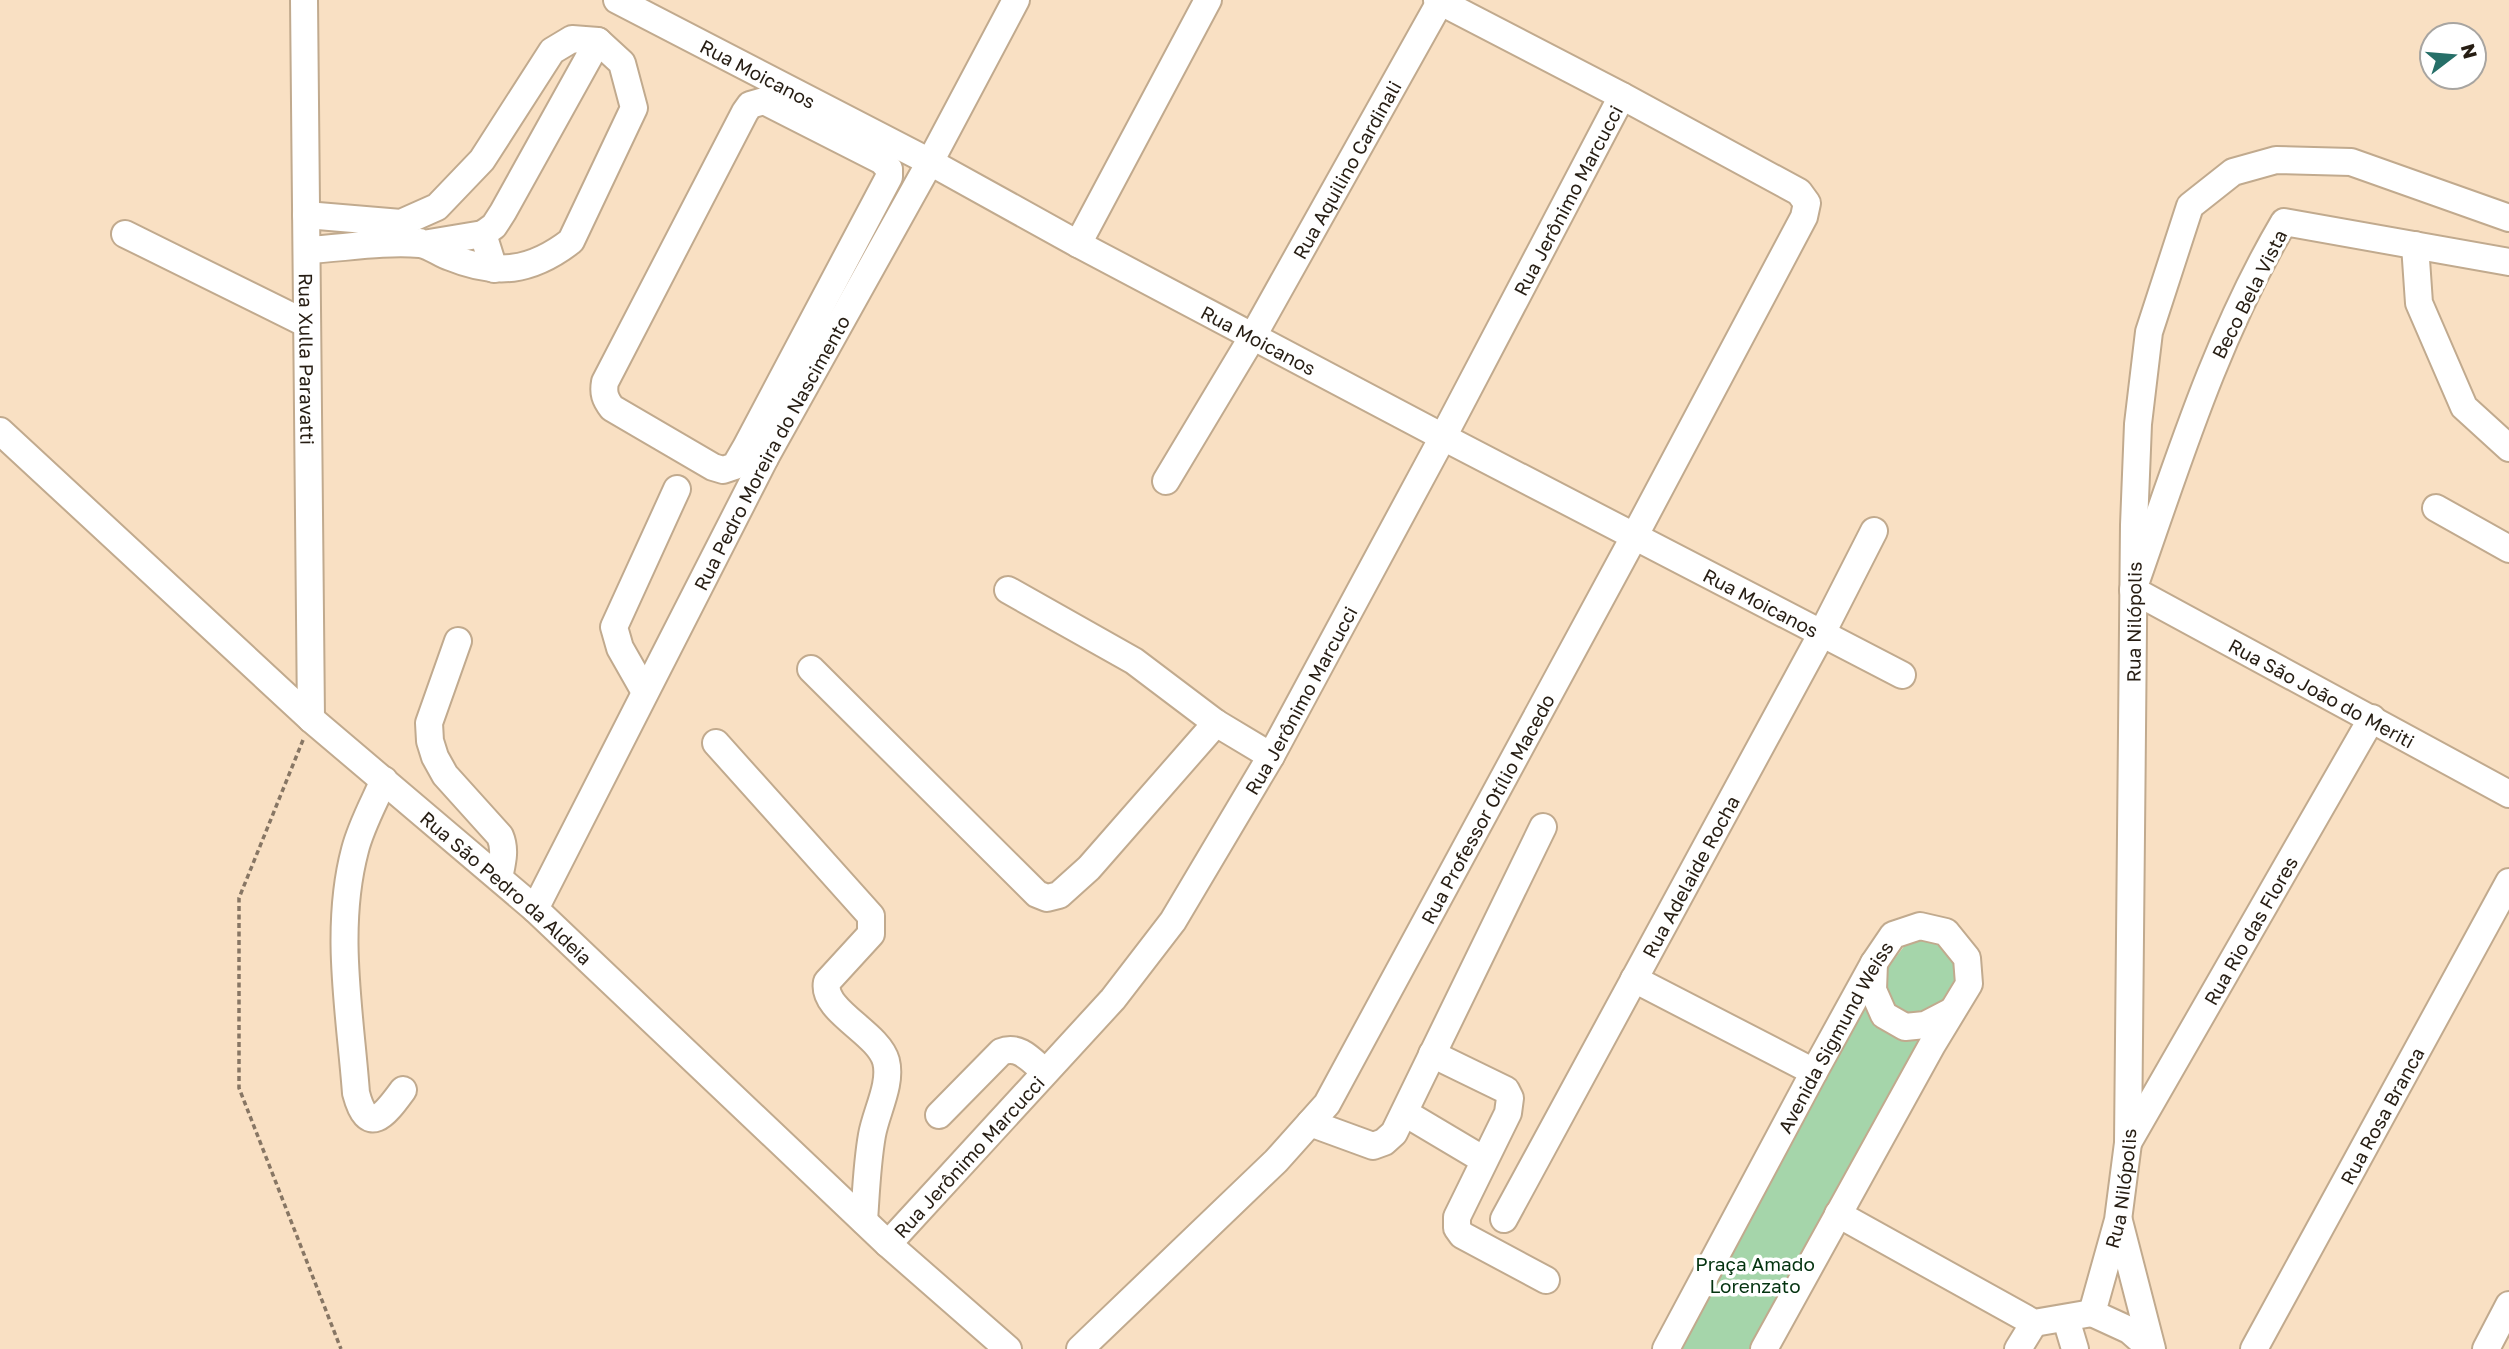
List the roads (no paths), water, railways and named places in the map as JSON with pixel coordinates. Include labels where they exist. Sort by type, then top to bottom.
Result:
[{"type":"street","name":"Rua Xulla Paravatti","points":[[304,0],[312,719]]},
{"type":"street","name":"Rua Moicanos","points":[[617,0],[930,162],[1077,244],[1443,437],[1902,675]]},
{"type":"street","name":"Rua Pedro Moreira do Nascimento","points":[[535,909],[646,692],[755,452],[930,162],[1016,0]]},
{"type":"street","points":[[1077,244],[1208,0]]},
{"type":"street","points":[[1439,1],[1472,8],[1622,96]]},
{"type":"street","name":"Rua Aquilino Cardinali","points":[[1166,481],[1253,336],[1439,1]]},
{"type":"street","points":[[306,215],[401,223],[437,208],[482,160],[552,51],[572,39],[598,41],[622,63],[634,108],[571,241],[556,252],[532,264],[506,269],[472,265],[423,244],[401,223]]},
{"type":"street","points":[[307,250],[423,244],[483,234],[494,226],[503,212],[598,41]]},
{"type":"street","name":"Rua Professor Otílio Macedo","points":[[1080,1349],[1276,1161],[1326,1104],[1634,537],[1804,217],[1807,203],[1799,192],[1622,96]]},
{"type":"street","name":"Rua Jerônimo Marcucci","points":[[888,1244],[1112,999],[1173,921],[1271,756],[1622,96]]},
{"type":"street","points":[[764,102],[882,161],[889,169],[889,177],[755,452],[735,466],[723,470],[713,467],[612,408],[605,400],[603,391],[604,382],[745,111],[750,105],[764,102]]},
{"type":"street","name":"Rua Nilópolis","points":[[2092,1313],[2118,1220],[2128,1143],[2133,590],[2138,424],[2149,332],[2190,206],[2233,172],[2276,160],[2351,162],[2509,218]]},
{"type":"street","name":"Beco Bela Vista","points":[[2133,590],[2216,358],[2266,253],[2284,222],[2509,261]]},
{"type":"street","points":[[125,234],[307,324]]},
{"type":"street","points":[[483,234],[494,269]]},
{"type":"street","points":[[2416,245],[2419,303],[2464,407],[2509,448]]},
{"type":"street","name":"Rua São Pedro da Aldeia","points":[[3,439],[312,719],[535,909],[888,1244],[1008,1349]]},
{"type":"street","points":[[646,692],[620,648],[614,627],[677,489]]},
{"type":"street","points":[[2436,508],[2509,549]]},
{"type":"street","name":"Rua Adelaide Rocha","points":[[1503,1219],[1821,635],[1874,531]]},
{"type":"street","points":[[1008,590],[1133,661],[1216,723],[1271,756]]},
{"type":"street","name":"Rua São João do Meriti","points":[[2133,590],[2509,794]]},
{"type":"street","points":[[458,641],[429,723],[430,741],[445,775],[500,836],[504,853],[499,878]]},
{"type":"street","points":[[811,669],[1037,894],[1047,898],[1059,895],[1088,868],[1216,723]]},
{"type":"street","name":"Rua Rio das Flores","points":[[2128,1143],[2372,718]]},
{"type":"street","points":[[716,743],[871,916],[871,934],[827,982],[826,989],[831,1001],[878,1047],[886,1060],[885,1084],[870,1146],[864,1221]]},
{"type":"street","points":[[384,780],[355,848],[345,902],[344,946],[356,1093],[360,1107],[369,1117],[377,1119],[385,1115],[403,1090]]},
{"type":"street","points":[[1310,1123],[1373,1146],[1384,1142],[1394,1133],[1543,827]]},
{"type":"street","name":"Rua Rosa Branca","points":[[2254,1349],[2509,883]]},
{"type":"street","name":"Avenida Sigmund Weiss","points":[[1666,1349],[1874,963],[1893,935],[1920,926],[1946,932],[1966,958],[1969,984],[1932,1045],[1764,1349]]},
{"type":"street","points":[[1874,963],[1872,990],[1884,1015],[1905,1027],[1925,1026],[1953,1010]]},
{"type":"street","points":[[1634,979],[1814,1072]]},
{"type":"street","points":[[939,1115],[1007,1049],[1018,1051],[1045,1072]]},
{"type":"street","points":[[1432,1055],[1506,1090],[1510,1098],[1508,1113],[1457,1217],[1457,1228],[1462,1235],[1546,1280]]},
{"type":"street","points":[[1405,1113],[1484,1160]]},
{"type":"street","points":[[1838,1214],[2034,1323],[2092,1313],[2129,1330],[2151,1349]]},
{"type":"street","points":[[2118,1220],[2151,1349]]},
{"type":"street","points":[[2486,1349],[2509,1305]]},
{"type":"street","points":[[2066,1319],[2075,1349]]},
{"type":"street","points":[[2018,1349],[2034,1323]]},
{"type":"park label","name":"Praça Amado Lorenzato","points":[[1755,1274]]}]
